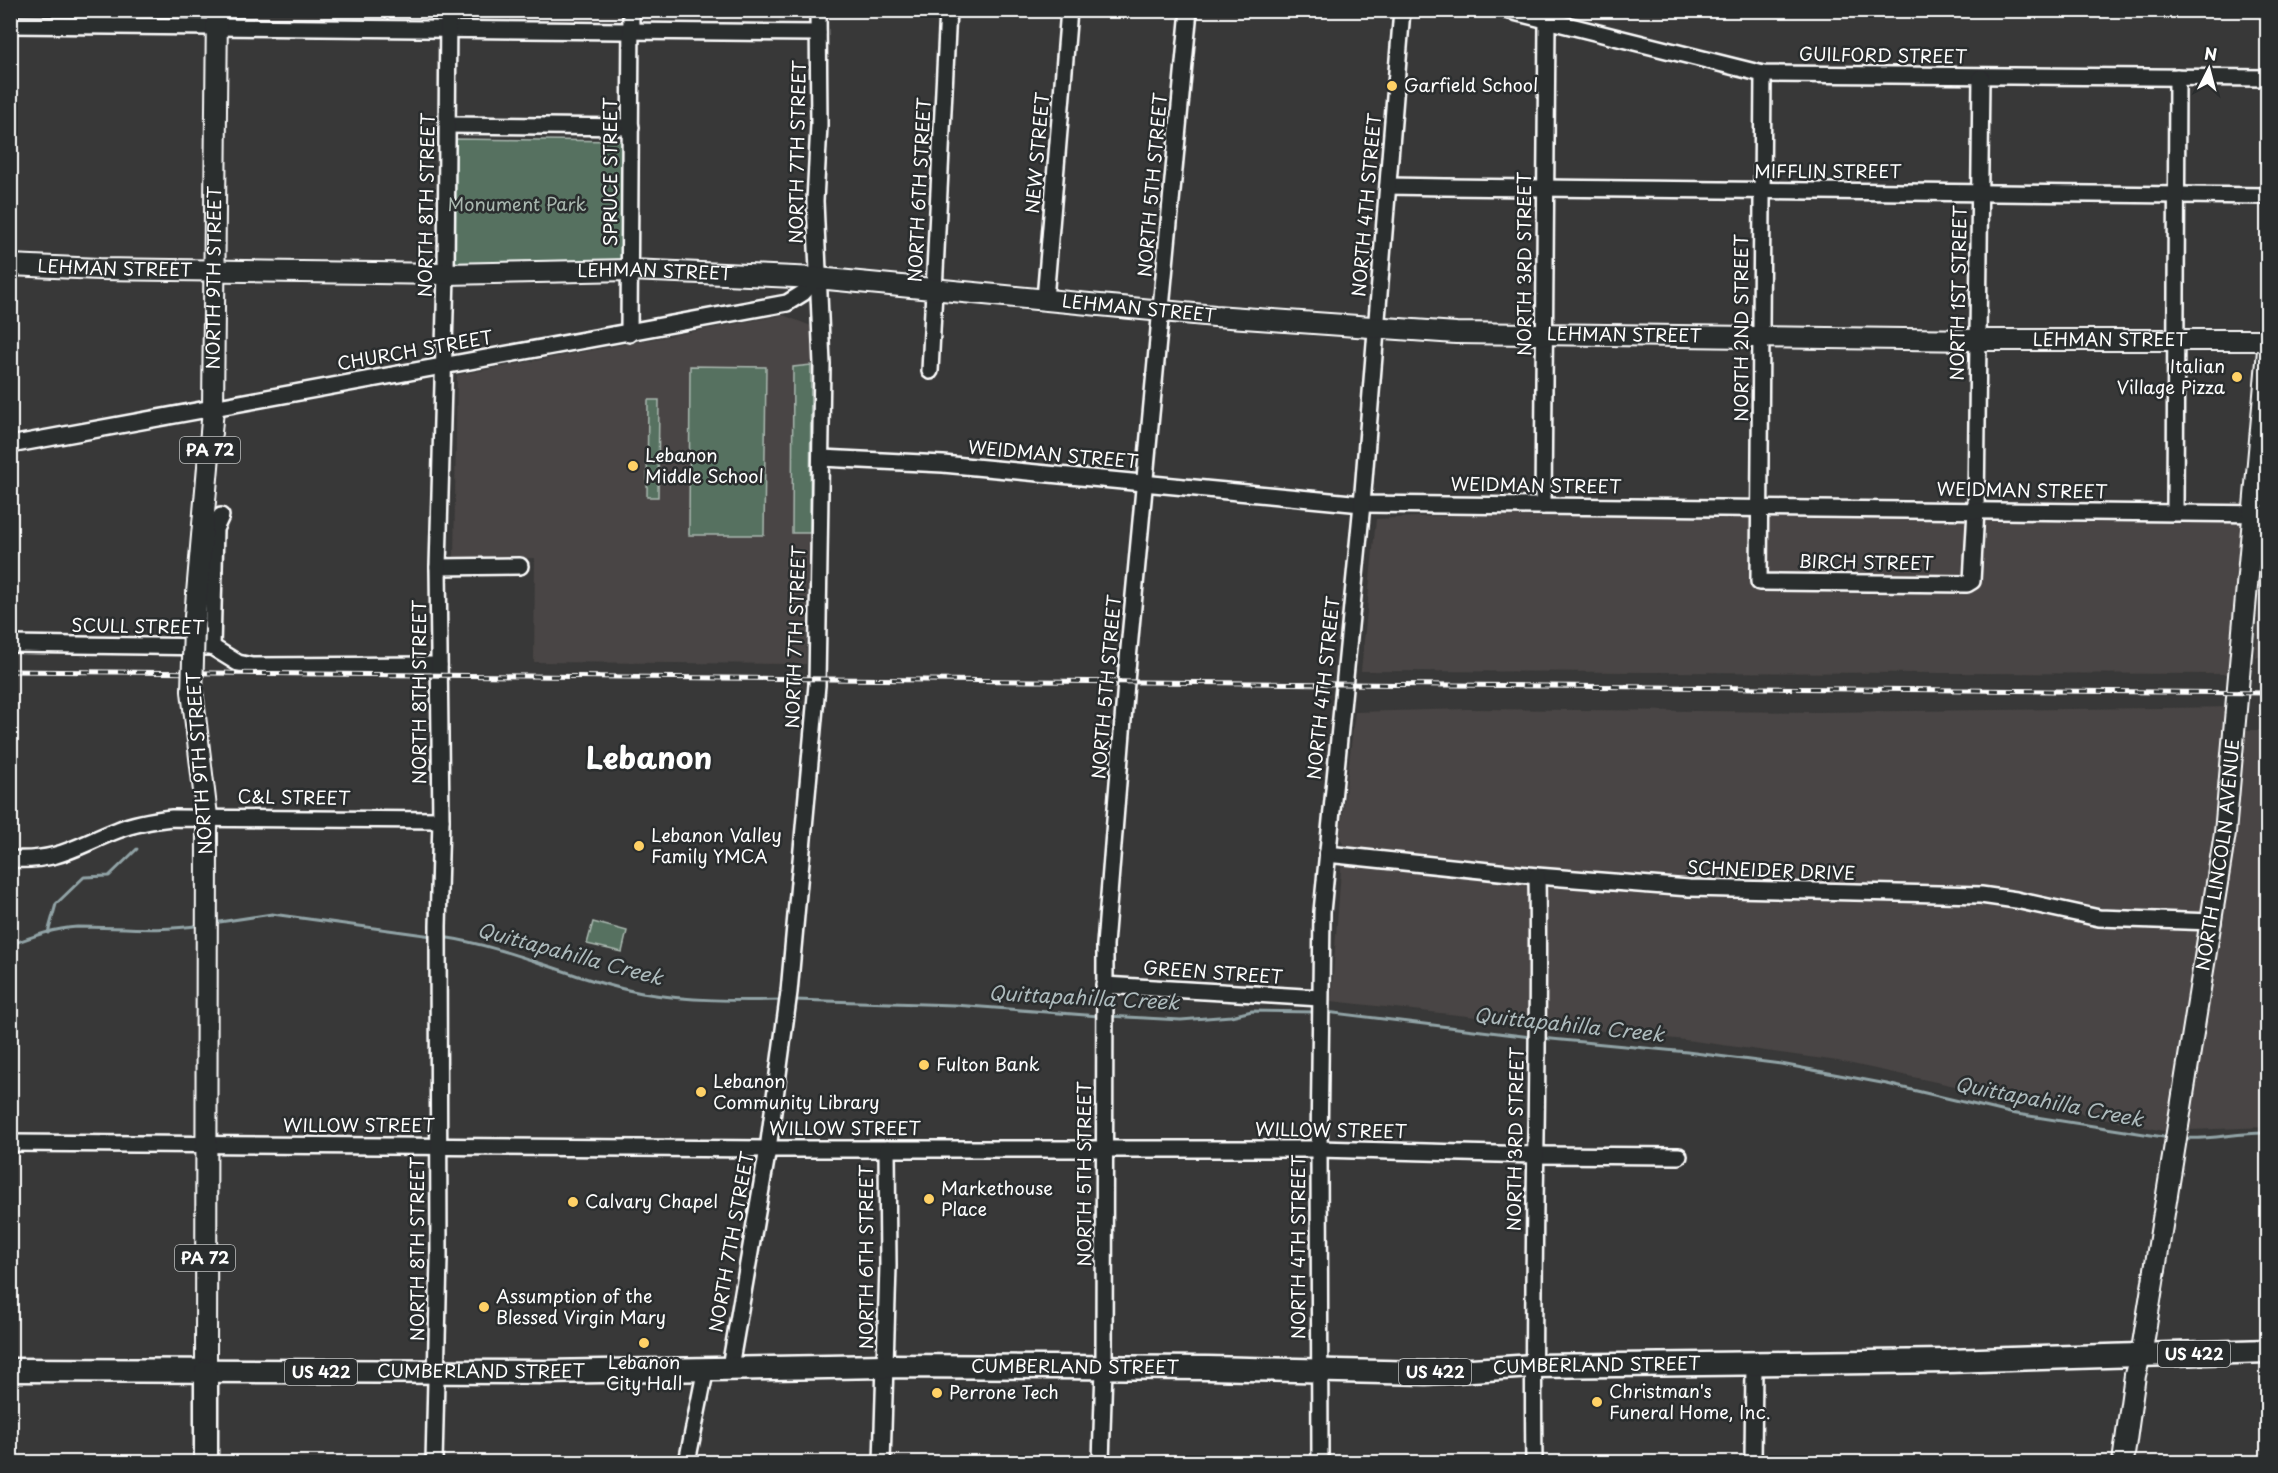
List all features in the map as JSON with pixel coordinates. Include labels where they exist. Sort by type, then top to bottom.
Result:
[{"type":"highway","name":"US 422","points":[[2140,1356],[2268,1351]]},
{"type":"highway","name":"CUMBERLAND STREET","points":[[10,1371],[436,1373],[886,1366],[1426,1372],[1533,1366],[2140,1356]]},
{"type":"highway","name":"PA 72","points":[[206,1372],[206,1462]]},
{"type":"main road","name":"NORTH 9TH STREET","points":[[206,1372],[207,816],[192,692],[194,628],[213,409],[217,19]]},
{"type":"main road","name":"LEHMAN STREET","points":[[10,265],[446,274],[630,270],[817,278],[934,291],[1376,329],[1544,336],[2268,340]]},
{"type":"main road","name":"NORTH LINCOLN AVENUE","points":[[2124,1462],[2175,1137],[2213,922],[2225,833],[2260,514],[2268,350]]},
{"type":"street","name":"NORTH 8TH STREET","points":[[434,1462],[438,926],[441,820],[438,567],[446,274],[448,10]]},
{"type":"street","name":"SPRUCE STREET","points":[[629,334],[631,10]]},
{"type":"street","name":"NORTH 7TH STREET","points":[[730,1367],[768,1149],[787,1011],[817,685],[821,458],[821,291],[817,278],[815,201],[818,10]]},
{"type":"street","name":"NORTH 6TH STREET","points":[[930,371],[948,10]]},
{"type":"street","name":"NEW STREET","points":[[1045,299],[1069,10]]},
{"type":"street","name":"NORTH 5TH STREET","points":[[1101,1462],[1104,1368],[1106,924],[1144,483],[1189,10]]},
{"type":"street","name":"NORTH 4TH STREET","points":[[1320,1462],[1318,1372],[1322,912],[1362,504],[1402,10]]},
{"type":"street","name":"GUILFORD STREET","points":[[1506,10],[1763,74],[2268,78]]},
{"type":"street","points":[[10,25],[217,19],[448,29],[818,33]]},
{"type":"street","name":"NORTH 3RD STREET","points":[[1543,506],[1547,22]]},
{"type":"street","name":"NORTH 2ND STREET","points":[[1759,582],[1763,74]]},
{"type":"street","name":"NORTH 1ST STREET","points":[[1972,581],[1976,510],[1981,77]]},
{"type":"street","points":[[2175,512],[2177,77]]},
{"type":"street","points":[[448,124],[631,127]]},
{"type":"street","name":"MIFFLIN STREET","points":[[1388,186],[2268,196]]},
{"type":"street","name":"CHURCH STREET","points":[[10,445],[213,409],[443,364],[629,334],[787,303],[803,293],[817,278]]},
{"type":"street","name":"WEIDMAN STREET","points":[[821,458],[943,464],[1362,504],[2260,514]]},
{"type":"street","points":[[212,647],[215,529],[222,516]]},
{"type":"street","points":[[438,567],[520,566]]},
{"type":"street","name":"BIRCH STREET","points":[[1759,582],[1966,584],[1972,581]]},
{"type":"street","name":"SCULL STREET","points":[[10,644],[212,647],[238,663],[252,666],[439,665]]},
{"type":"street","name":"C&L STREET","points":[[10,859],[46,858],[76,850],[116,830],[146,821],[207,816],[441,820]]},
{"type":"street","name":"SCHNEIDER DRIVE","points":[[1327,854],[1537,876],[1689,888],[1981,895],[2099,918],[2213,922]]},
{"type":"street","name":"NORTH 3RD STREET","points":[[1534,1462],[1537,876]]},
{"type":"street","name":"GREEN STREET","points":[[1104,985],[1320,1007]]},
{"type":"street","name":"WILLOW STREET","points":[[10,1143],[768,1149],[1319,1149],[1678,1156]]},
{"type":"street","name":"NORTH 6TH STREET","points":[[882,1462],[886,1366],[887,1149]]},
{"type":"street","points":[[1753,1462],[1754,1364]]},
{"type":"street","points":[[687,1462],[706,1368]]},
{"type":"shaded area","name":"Lebanon Middle School","points":[[783,315],[814,327],[806,664],[534,662],[535,558],[454,559],[457,375]]},
{"type":"shaded area","points":[[1497,513],[2241,521],[2229,674],[1361,671],[1376,519]]},
{"type":"shaded area","points":[[2267,524],[2267,657],[2255,657]]},
{"type":"shaded area","points":[[2245,707],[2243,730],[2267,730],[2267,1127],[2164,1131],[1838,1061],[1694,1041],[1331,1001],[1343,844],[1340,837],[1355,712],[1466,709],[1817,712]]},
{"type":"green space","name":"Monument Park","points":[[452,139],[622,141],[621,269],[450,269]]},
{"type":"green space","points":[[811,365],[810,533],[792,533],[793,367]]},
{"type":"green space","points":[[690,366],[766,367],[764,535],[689,535]]},
{"type":"green space","points":[[648,400],[659,400],[658,497],[647,497]]},
{"type":"green space","points":[[593,922],[627,931],[622,952],[587,944]]},
{"type":"waterway","points":[[48,933],[56,904],[84,877],[109,876],[137,849]]},
{"type":"waterway","name":"Quittapahilla Creek","points":[[213,923],[272,914],[432,936]]},
{"type":"waterway","name":"Quittapahilla Creek","points":[[10,945],[43,933],[77,927],[154,929],[201,925]]},
{"type":"waterway","name":"Quittapahilla Creek","points":[[442,937],[493,948],[592,980],[642,993],[713,1000],[784,1000]]},
{"type":"waterway","name":"Quittapahilla Creek","points":[[794,1000],[955,1005],[1099,1016]]},
{"type":"waterway","name":"Quittapahilla Creek","points":[[1108,1016],[1181,1020],[1231,1016],[1252,1011],[1317,1012]]},
{"type":"waterway","name":"Quittapahilla Creek","points":[[1326,1012],[1531,1037]]},
{"type":"waterway","name":"Quittapahilla Creek","points":[[1541,1038],[1687,1052],[1781,1064],[1887,1084],[2010,1113],[2170,1138]]},
{"type":"waterway","name":"Quittapahilla Creek","points":[[2183,1138],[2268,1133]]},
{"type":"railway","points":[[10,671],[2268,693]]},
{"type":"place","name":"Garfield School","points":[[1392,86]]},
{"type":"place","name":"Italian Village Pizza","points":[[2237,377]]},
{"type":"place","name":"Lebanon Middle School","points":[[633,466]]},
{"type":"place","name":"Lebanon Valley Family YMCA","points":[[639,846]]},
{"type":"place","name":"Fulton Bank","points":[[924,1065]]},
{"type":"place","name":"Lebanon Community Library","points":[[701,1092]]},
{"type":"place","name":"Markethouse Place","points":[[929,1199]]},
{"type":"place","name":"Calvary Chapel","points":[[573,1202]]},
{"type":"place","name":"Assumption of the Blessed Virgin Mary","points":[[484,1307]]},
{"type":"place","name":"Lebanon City Hall","points":[[644,1343]]},
{"type":"place","name":"Perrone Tech","points":[[937,1393]]},
{"type":"place","name":"Christman's Funeral Home, Inc.","points":[[1597,1402]]},
{"type":"district","name":"Lebanon","points":[[649,759]]}]
